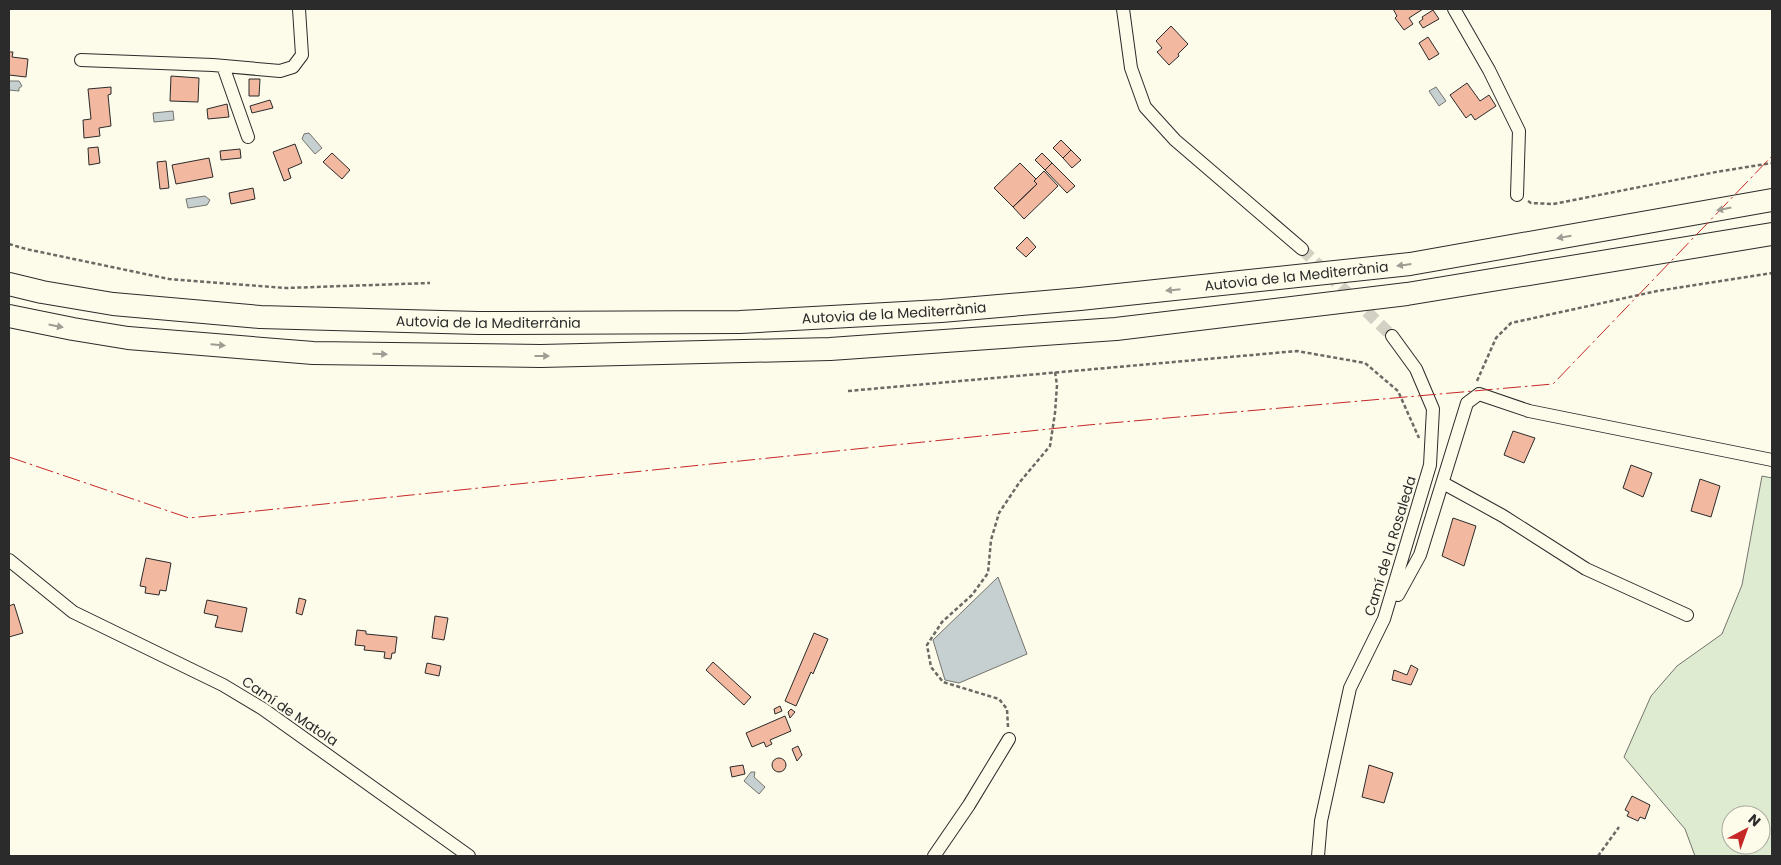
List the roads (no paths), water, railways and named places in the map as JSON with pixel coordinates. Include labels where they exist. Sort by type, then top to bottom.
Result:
[{"type":"highway","name":"Autovia de la Mediterrània","points":[[9,284],[42,292],[113,304],[268,317],[478,323],[740,322],[941,311],[1070,300],[1410,264],[1772,200]]},
{"type":"highway","points":[[9,316],[73,330],[128,338],[314,353],[541,356],[830,350],[1116,328],[1407,294],[1772,234]]},
{"type":"street","points":[[81,60],[223,66],[280,71],[293,67],[302,55],[299,9]]},
{"type":"street","points":[[1123,9],[1131,68],[1145,107],[1176,140],[1302,249]]},
{"type":"street","points":[[1454,9],[1489,70],[1520,131],[1517,195]]},
{"type":"street","points":[[223,66],[248,137]]},
{"type":"street","name":"Camí de la Rosaleda","points":[[1318,856],[1322,812],[1350,688],[1384,619],[1430,465],[1433,410],[1416,369],[1392,336]]},
{"type":"street","points":[[1384,619],[1420,555],[1467,403],[1479,394],[1529,411],[1772,460]]},
{"type":"street","points":[[1443,483],[1503,516],[1586,569],[1687,615]]},
{"type":"street","name":"Camí de Matola","points":[[9,560],[73,612],[223,685],[264,708],[469,856]]},
{"type":"street","points":[[934,856],[969,805],[1009,739]]},
{"type":"tunnel","points":[[1302,249],[1392,336]]}]
